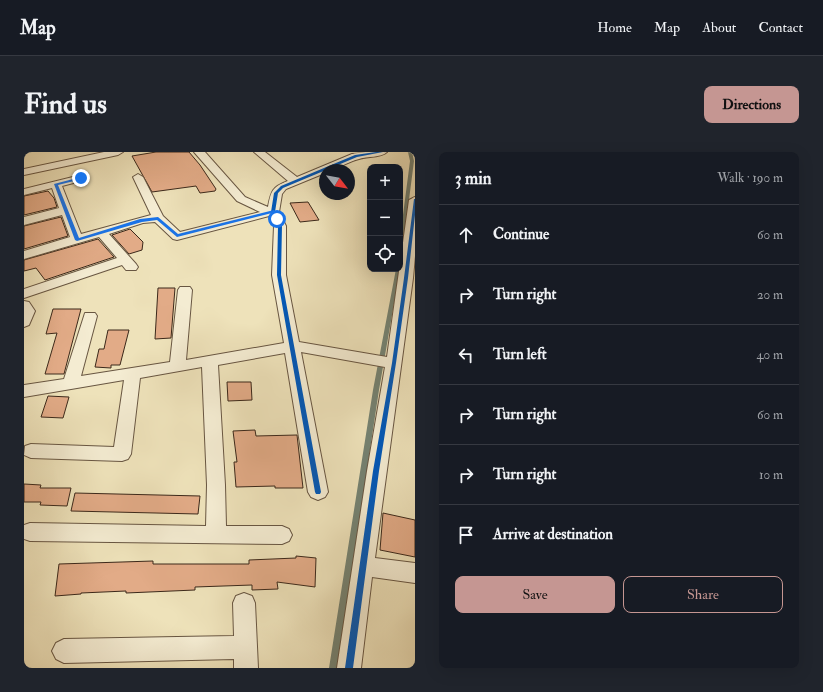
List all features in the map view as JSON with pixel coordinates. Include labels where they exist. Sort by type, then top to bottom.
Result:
[{"type":"street","points":[[24,172],[118,152]]},
{"type":"street","points":[[200,152],[241,199],[257,207],[274,212]]},
{"type":"street","points":[[259,152],[296,182]]},
{"type":"street","points":[[318,492],[293,346],[279,275],[280,226],[274,212],[276,193],[282,188],[356,156],[375,152]]},
{"type":"street","points":[[138,177],[158,218],[177,236],[274,212]]},
{"type":"street","points":[[24,192],[81,178]]},
{"type":"street","points":[[56,184],[77,240]]},
{"type":"street","points":[[349,668],[376,471],[385,362],[413,242],[415,200]]},
{"type":"street","points":[[24,221],[66,210]]},
{"type":"street","points":[[24,255],[142,220],[158,218]]},
{"type":"street","points":[[24,294],[129,265],[101,232]]},
{"type":"street","points":[[178,366],[185,290]]},
{"type":"street","points":[[24,305],[28,311],[24,322]]},
{"type":"street","points":[[71,382],[90,316]]},
{"type":"street","points":[[24,391],[71,382],[266,352],[293,346],[385,362]]},
{"type":"street","points":[[210,361],[216,485],[216,535]]},
{"type":"street","points":[[31,451],[122,454],[133,373]]},
{"type":"street","points":[[30,532],[282,535]]},
{"type":"street","points":[[364,566],[415,573]]},
{"type":"street","points":[[64,651],[245,657],[244,603]]},
{"type":"building","points":[[156,152],[189,152],[200,165],[216,189],[215,191],[200,193],[196,186],[152,192],[132,156]]},
{"type":"building","points":[[48,191],[54,198],[57,207],[24,215],[24,196]]},
{"type":"building","points":[[308,202],[319,220],[300,222],[290,203]]},
{"type":"building","points":[[61,217],[68,236],[24,249],[24,226]]},
{"type":"building","points":[[130,229],[143,242],[142,250],[129,254],[112,235]]},
{"type":"building","points":[[98,239],[114,257],[45,280],[36,268],[24,271],[24,260]]},
{"type":"building","points":[[158,288],[175,288],[171,338],[155,339]]},
{"type":"building","points":[[53,309],[81,309],[64,374],[45,374],[57,333],[46,334]]},
{"type":"building","points":[[108,330],[129,330],[120,365],[111,365],[111,368],[95,367],[99,349],[104,349]]},
{"type":"building","points":[[227,382],[251,382],[252,400],[228,401]]},
{"type":"building","points":[[48,396],[69,397],[63,418],[41,417]]},
{"type":"building","points":[[255,430],[256,436],[297,435],[303,488],[275,488],[275,486],[236,487],[234,462],[237,462],[233,431]]},
{"type":"building","points":[[24,484],[41,485],[40,488],[71,488],[67,506],[40,505],[41,502],[24,502]]},
{"type":"building","points":[[75,493],[200,496],[198,514],[71,511]]},
{"type":"building","points":[[383,513],[415,520],[415,557],[380,550]]},
{"type":"building","points":[[296,556],[316,558],[315,587],[277,582],[278,589],[252,590],[252,585],[195,587],[195,590],[126,593],[126,591],[55,596],[59,564],[153,561],[153,564],[249,564],[249,560],[296,558]]},
{"type":"waterway","points":[[402,236],[412,161],[410,152]]},
{"type":"waterway","points":[[333,668],[376,390],[397,272]]},
{"type":"cycle path","points":[[318,492],[279,275],[280,226],[273,212],[276,193],[282,187],[356,156],[382,152]]},
{"type":"cycle path","points":[[349,668],[376,471],[406,278],[415,200]]},
{"type":"route","points":[[81,178],[56,184],[77,240],[142,220],[158,218],[177,236],[274,212],[277,219]]}]
